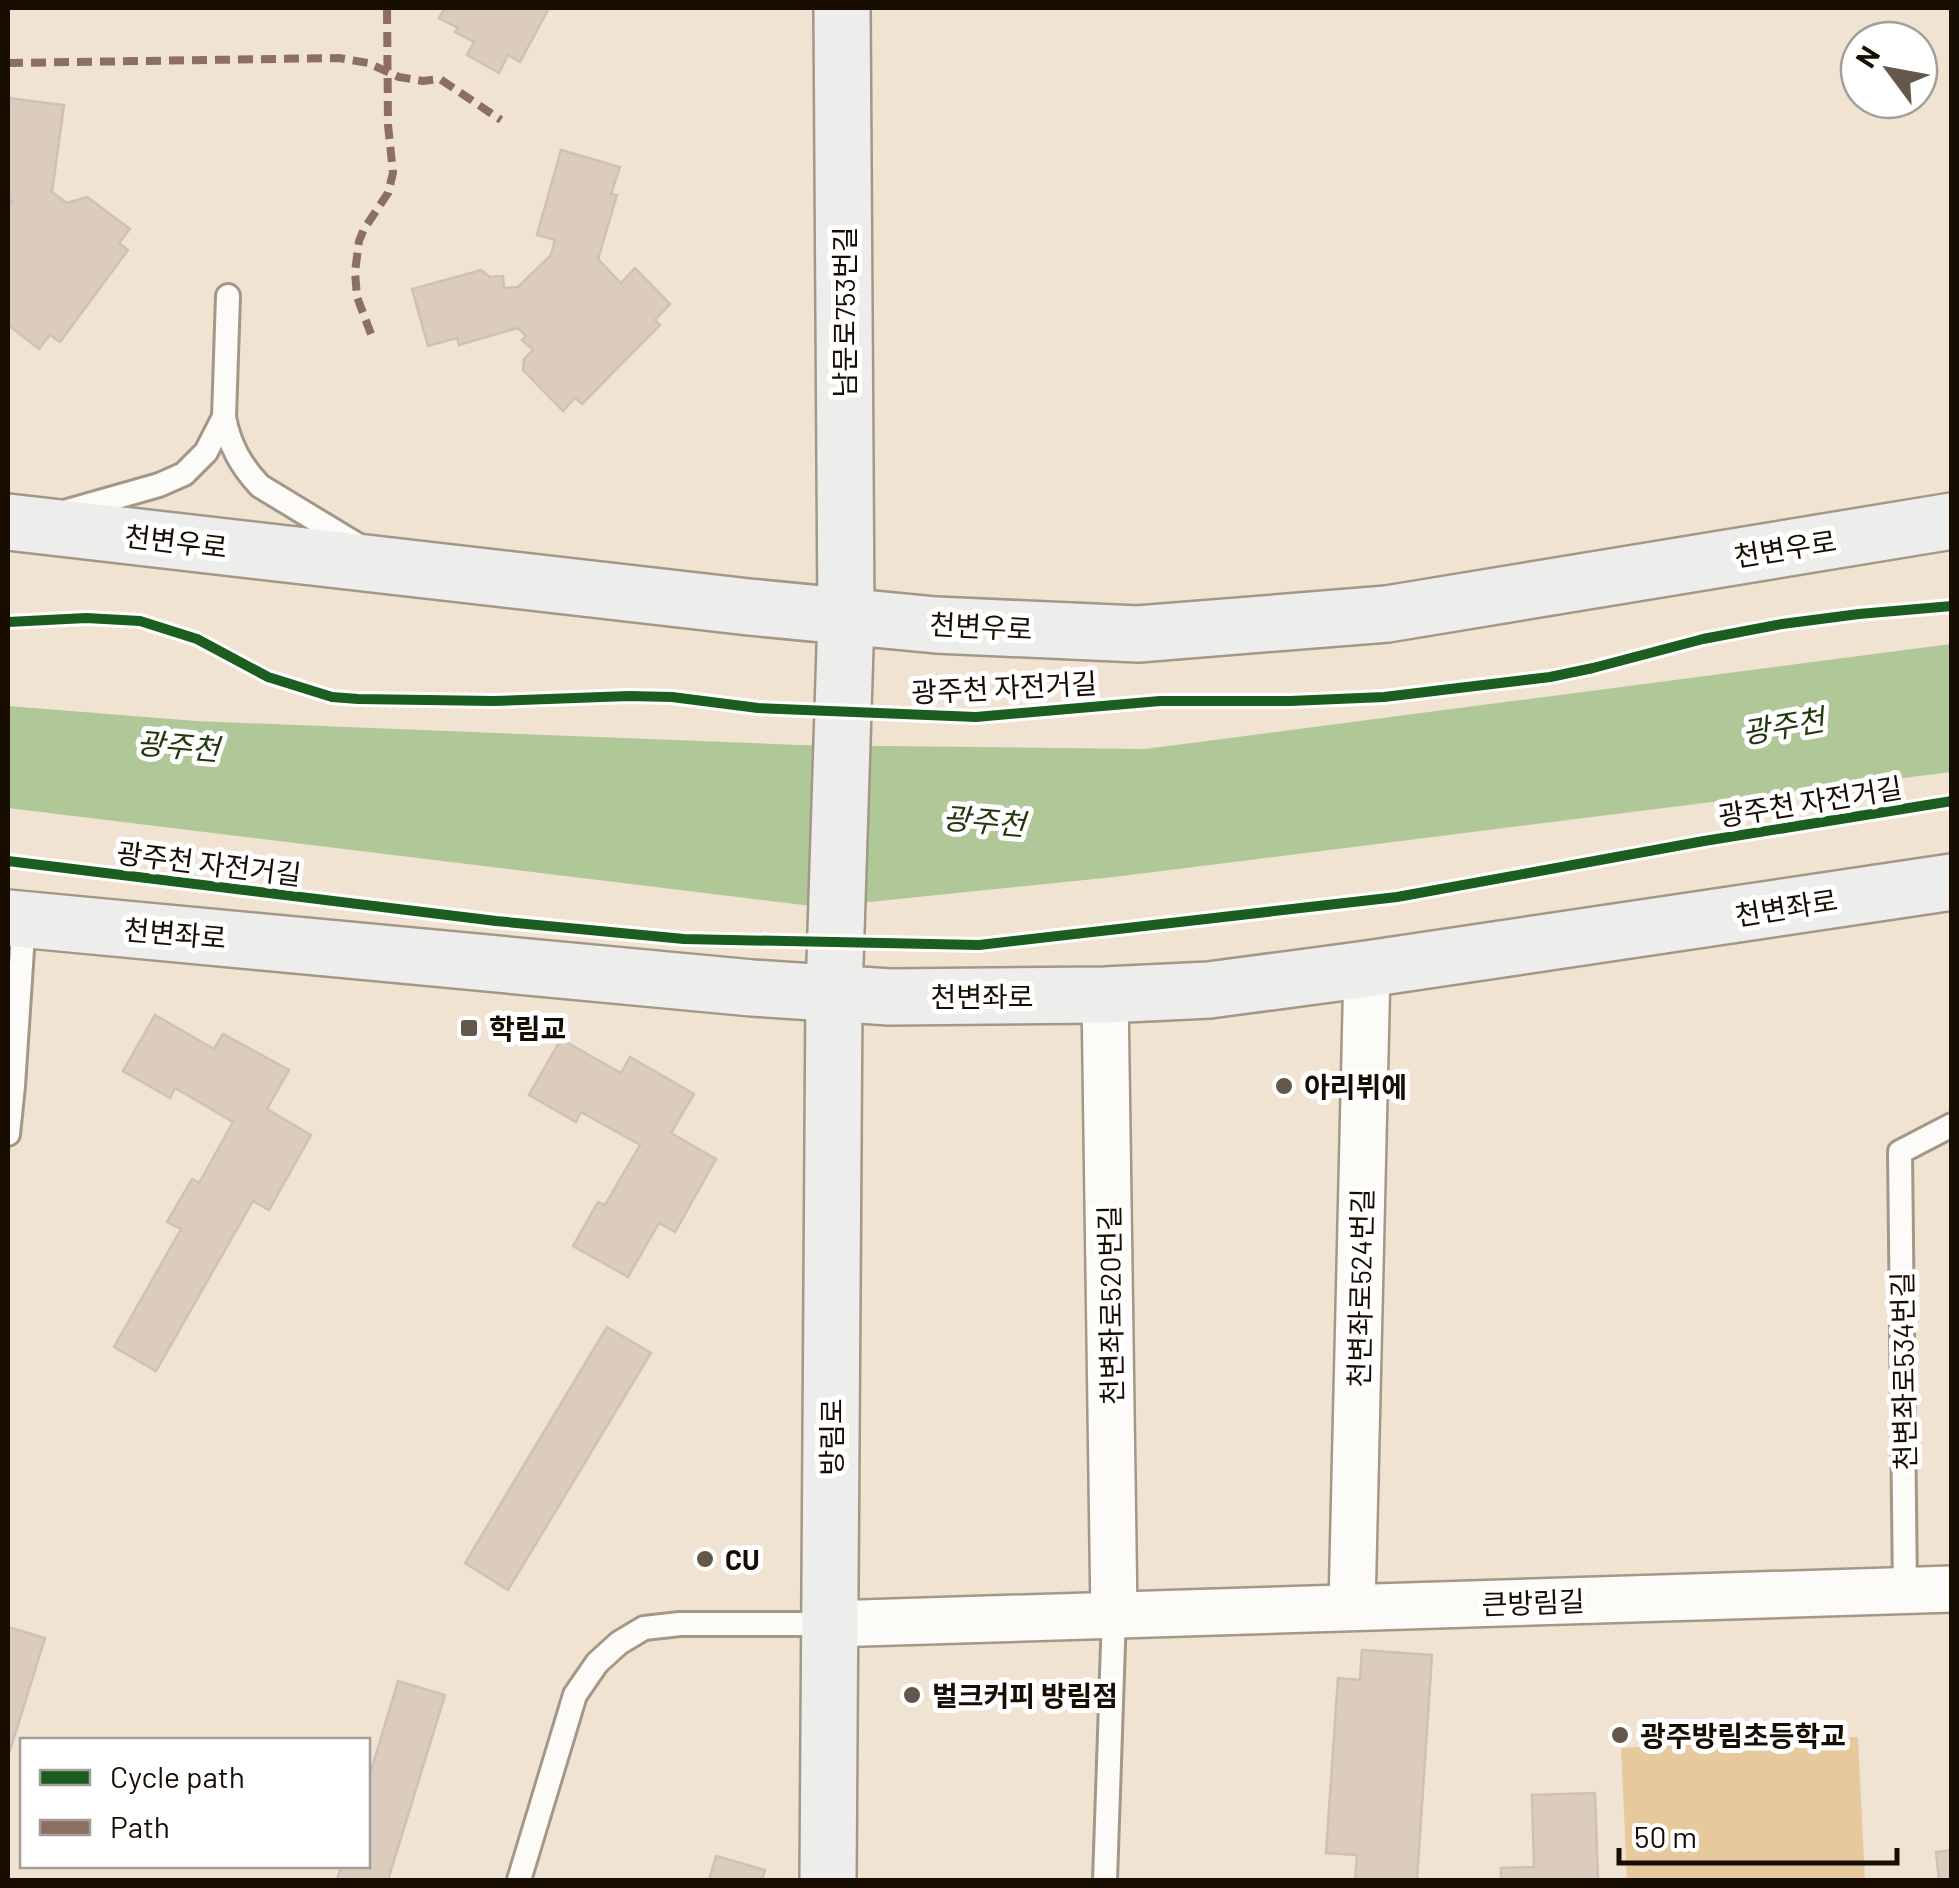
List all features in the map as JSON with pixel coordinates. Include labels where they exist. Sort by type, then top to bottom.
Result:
[{"type":"street","name":"남문로753번길","points":[[834,994],[846,616],[842,8]]},
{"type":"street","name":"천변우로","points":[[16,523],[731,606],[936,626],[1138,634],[1387,614],[1952,521]]},
{"type":"street","name":"천변좌로","points":[[16,918],[834,994],[1104,995],[1209,990],[1367,969],[1952,882]]},
{"type":"street","name":"천변좌로524번길","points":[[1352,1607],[1367,969]]},
{"type":"street","name":"방림로","points":[[828,1880],[834,994]]},
{"type":"street","name":"천변좌로520번길","points":[[1104,995],[1114,1615]]},
{"type":"street","name":"큰방림길","points":[[830,1624],[1952,1589]]},
{"type":"lane","points":[[228,296],[224,417],[234,451],[260,486],[392,566]]},
{"type":"lane","points":[[16,523],[160,485],[184,474],[206,452],[224,417]]},
{"type":"lane","points":[[8,1134],[13,1086],[16,918]]},
{"type":"lane","name":"천변좌로534번길","points":[[1905,1590],[1900,1152],[1952,1125]]},
{"type":"lane","points":[[1105,1880],[1114,1615]]},
{"type":"lane","points":[[519,1880],[574,1695],[597,1663],[620,1643],[644,1628],[680,1624],[830,1624]]},
{"type":"shaded area","points":[[1858,1737],[1865,1880],[1627,1880],[1621,1748]]},
{"type":"water","name":"광주천","points":[[1951,644],[1951,772],[1114,877],[820,907],[8,808],[8,706],[196,721],[799,745],[1145,749]]},
{"type":"building","points":[[445,8],[549,8],[520,62],[508,55],[499,73],[467,55],[474,42],[439,18]]},
{"type":"building","points":[[8,98],[64,105],[52,192],[67,203],[87,197],[130,229],[119,243],[128,250],[60,342],[50,335],[39,349],[8,325],[8,207],[12,201],[8,198]]},
{"type":"building","points":[[561,150],[620,167],[611,194],[617,195],[598,259],[621,283],[635,268],[670,304],[655,320],[660,325],[582,404],[575,398],[563,411],[523,370],[524,359],[533,350],[522,340],[526,336],[518,328],[459,345],[457,338],[428,346],[412,289],[481,270],[490,277],[503,276],[504,288],[518,287],[551,255],[555,240],[537,235]]},
{"type":"building","points":[[155,1015],[214,1049],[223,1034],[289,1070],[267,1109],[311,1135],[269,1210],[253,1201],[156,1371],[114,1347],[181,1229],[167,1222],[192,1179],[199,1183],[233,1122],[175,1088],[170,1098],[123,1071]]},
{"type":"building","points":[[561,1039],[621,1073],[630,1057],[694,1094],[671,1133],[716,1159],[675,1232],[659,1223],[628,1277],[573,1246],[598,1202],[605,1205],[640,1145],[581,1112],[576,1122],[529,1095]]},
{"type":"building","points":[[607,1327],[651,1353],[508,1590],[465,1563]]},
{"type":"building","points":[[8,1627],[45,1638],[8,1757]]},
{"type":"building","points":[[1362,1650],[1432,1655],[1417,1880],[1355,1880],[1357,1855],[1326,1853],[1338,1678],[1360,1680]]},
{"type":"building","points":[[398,1681],[445,1695],[388,1880],[337,1880],[340,1868],[370,1868],[370,1774]]},
{"type":"building","points":[[1595,1793],[1598,1880],[1501,1880],[1501,1868],[1534,1867],[1532,1795]]},
{"type":"building","points":[[1952,1850],[1952,1880],[1939,1880],[1936,1852]]},
{"type":"building","points":[[716,1856],[765,1870],[762,1880],[709,1880]]},
{"type":"marked path","points":[[371,334],[357,297],[355,272],[359,241],[388,193],[393,173],[388,125],[387,8]]},
{"type":"marked path","points":[[8,63],[339,58],[368,63],[399,77],[440,79],[501,120]]},
{"type":"cycle path","name":"광주천 자전거길","points":[[8,622],[86,618],[140,621],[197,639],[268,677],[332,697],[494,701],[672,697],[758,708],[976,717],[1160,701],[1384,697],[1550,677],[1782,624],[1952,606]]},
{"type":"cycle path","name":"광주천 자전거길","points":[[8,861],[496,921],[684,939],[979,945],[1397,897],[1952,801]]},
{"type":"place","name":"학림교","points":[[469,1028]]},
{"type":"place","name":"아리뷔에","points":[[1284,1086]]},
{"type":"place","name":"CU","points":[[705,1559]]},
{"type":"place","name":"벌크커피 방림점","points":[[912,1695]]},
{"type":"place","name":"광주방림초등학교","points":[[1620,1735]]}]
